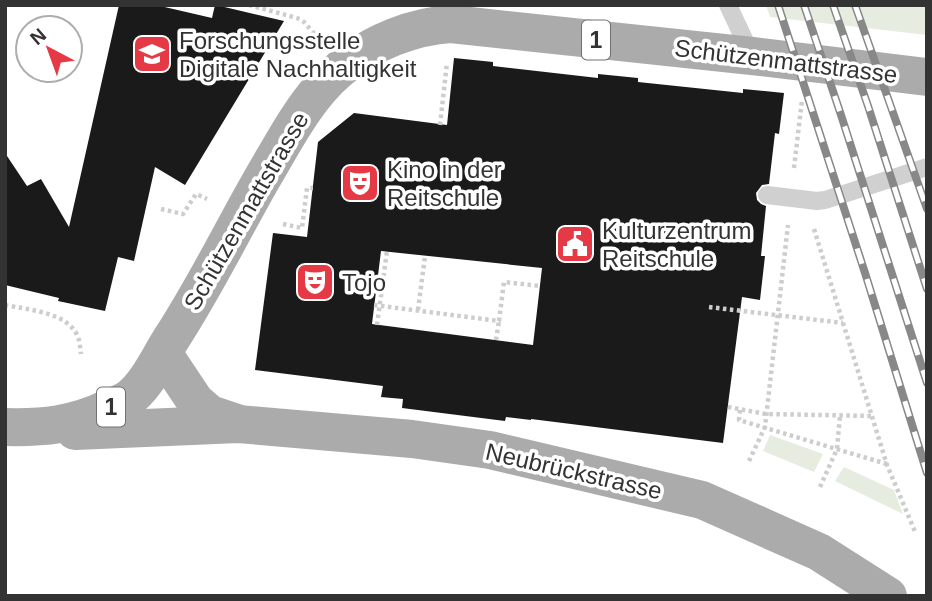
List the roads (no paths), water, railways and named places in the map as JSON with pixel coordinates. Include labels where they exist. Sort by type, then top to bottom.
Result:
[{"type":"main road","name":"Schützenmattstrasse","points":[[22,427],[68,424],[129,399],[146,380],[187,316],[241,215],[309,101],[336,72],[362,52],[401,35],[451,24],[927,77]]},
{"type":"main road","name":"Neubrückstrasse","points":[[163,353],[195,401],[210,414],[238,424]]},
{"type":"main road","name":"Neubrückstrasse","points":[[22,427],[72,431],[238,424],[412,439],[490,450],[702,500],[819,552],[888,596]]},
{"type":"lane","points":[[729,5],[752,56]]},
{"type":"lane","points":[[767,195],[825,200],[927,167]]},
{"type":"railway","points":[[778,5],[927,473]]},
{"type":"railway","points":[[804,5],[927,383]]},
{"type":"railway","points":[[833,5],[927,289]]},
{"type":"railway","points":[[855,5],[927,209]]},
{"type":"place","name":"Forschungsstelle Digitale Nachhaltigkeit","points":[[152,54]]},
{"type":"place","name":"Kino in der Reitschule","points":[[360,183]]},
{"type":"place","name":"Kulturzentrum Reitschule","points":[[575,244]]},
{"type":"place","name":"Tojo","points":[[315,282]]}]
